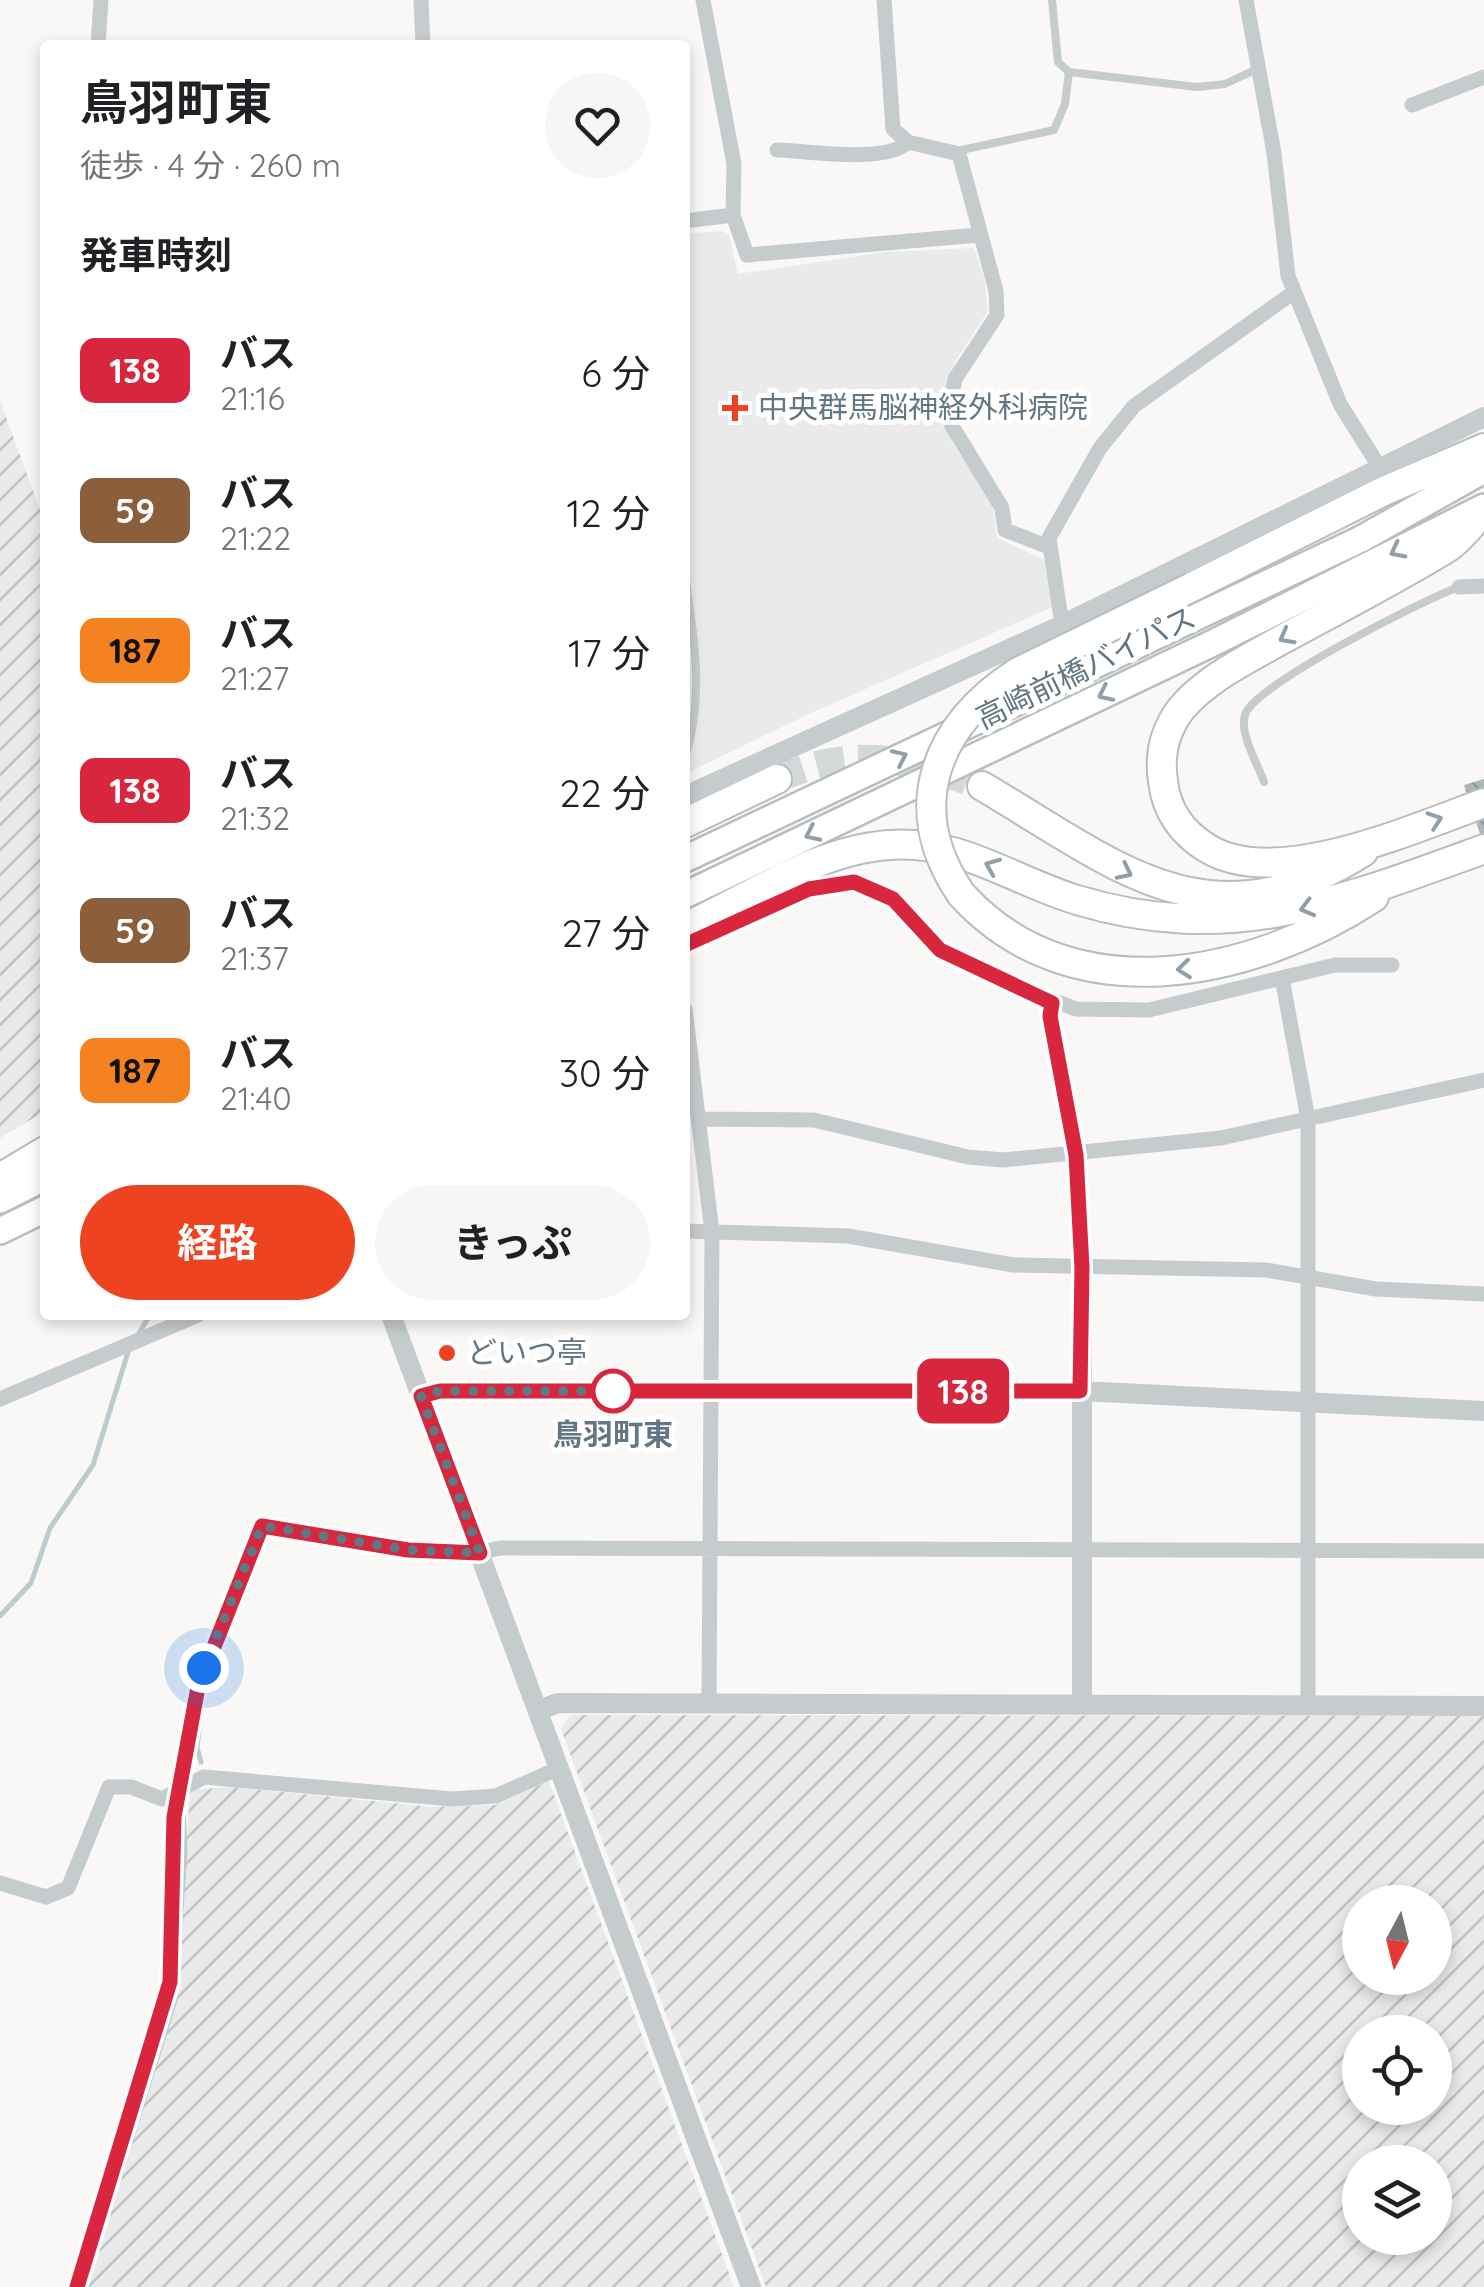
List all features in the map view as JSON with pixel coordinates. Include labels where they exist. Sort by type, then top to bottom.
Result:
[{"type":"highway","points":[[1401,880],[1325,930],[1212,966],[1147,972],[1084,965],[1038,949],[987,921],[961,894],[938,850],[930,803],[940,758],[959,721],[982,696],[1018,672],[1384,491],[1484,448]]},
{"type":"highway","name":"高崎前橋バイパス","points":[[690,857],[1361,539],[1484,470]]},
{"type":"highway","points":[[1484,508],[1452,545],[1210,681],[1176,717],[1164,744],[1164,788],[1176,822],[1219,855],[1252,864],[1272,864],[1386,837],[1484,803]]},
{"type":"highway","name":"高崎前橋バイパス","points":[[690,893],[1217,641],[1484,508]]},
{"type":"highway","points":[[690,821],[776,779]]},
{"type":"highway","points":[[982,786],[1134,877],[1194,893],[1248,894],[1294,886],[1326,874],[1386,837]]},
{"type":"highway","points":[[690,925],[830,857],[894,844],[949,850],[1075,900],[1167,918],[1243,920],[1276,916],[1401,880],[1484,850]]},
{"type":"highway","points":[[0,1166],[40,1140]]},
{"type":"highway","points":[[0,1178],[40,1154]]},
{"type":"highway","points":[[0,1200],[40,1180]]},
{"type":"highway","points":[[2,1229],[40,1210]]},
{"type":"highway","points":[[2,1229],[40,1225]]},
{"type":"street","points":[[98,40],[101,0]]},
{"type":"street","points":[[421,0],[423,40]]},
{"type":"street","points":[[703,0],[734,164],[733,214],[743,250],[750,258],[865,242],[979,236]]},
{"type":"street","points":[[884,0],[891,120],[896,133],[908,142],[957,151],[993,280],[997,314],[955,380],[949,411],[952,426],[997,498],[1005,530],[1049,547]]},
{"type":"street","points":[[1246,0],[1294,292],[1340,404],[1380,468]]},
{"type":"street","points":[[1412,105],[1484,77]]},
{"type":"street","points":[[777,150],[873,154],[899,150],[908,142]]},
{"type":"street","points":[[690,221],[733,214]]},
{"type":"street","points":[[1062,624],[1049,547],[1051,528],[1119,422],[1194,360],[1294,292]]},
{"type":"street","points":[[690,790],[1062,624],[1484,418]]},
{"type":"street","points":[[1459,588],[1484,586]]},
{"type":"street","points":[[922,935],[960,962],[1076,1010],[1149,1010],[1351,962],[1392,965]]},
{"type":"street","points":[[1282,978],[1308,1119],[1308,1705]]},
{"type":"street","points":[[1052,1003],[1050,1016],[1076,1155],[1082,1268],[1082,1703]]},
{"type":"street","points":[[690,1048],[712,1232],[709,1702]]},
{"type":"street","points":[[699,1119],[814,1120],[968,1157],[1076,1155],[1221,1138],[1484,1080]]},
{"type":"street","points":[[690,1230],[848,1236],[986,1263],[1266,1270],[1376,1289],[1484,1294]]},
{"type":"street","points":[[0,1399],[186,1320]]},
{"type":"street","points":[[393,1320],[751,2287]]},
{"type":"street","points":[[421,1396],[440,1391],[1080,1391],[1484,1411]]},
{"type":"street","points":[[262,1526],[408,1550],[480,1553],[501,1548],[1484,1551]]},
{"type":"street","points":[[539,1710],[558,1703],[709,1702],[1484,1706]]},
{"type":"street","points":[[0,1883],[46,1897],[68,1888],[109,1787],[131,1787],[162,1799],[204,1777],[452,1799],[496,1796],[559,1768]]},
{"type":"street","points":[[77,2287],[170,1982],[174,1817],[182,1787]]},
{"type":"lane","points":[[1052,0],[1058,62],[1068,72],[1197,88],[1225,84],[1259,68]]},
{"type":"lane","points":[[957,151],[1054,130],[1065,104],[1068,72]]},
{"type":"lane","points":[[1264,782],[1245,725],[1250,706],[1269,688],[1348,642],[1459,588]]},
{"type":"lane","points":[[690,618],[699,696],[690,736]]},
{"type":"lane","points":[[690,943],[809,889],[854,882],[882,890],[922,935]]},
{"type":"lane","points":[[182,1787],[204,1668],[262,1526]]},
{"type":"shaded area","points":[[722,231],[729,235],[738,274],[885,252],[974,248],[984,278],[988,311],[957,359],[943,398],[943,414],[952,443],[993,504],[997,538],[1045,560],[1053,607],[813,712],[690,772],[690,234]]},
{"type":"shaded area","points":[[0,401],[40,509],[40,1114],[0,1138]]},
{"type":"shaded area","points":[[570,1715],[1484,1716],[1484,2287],[766,2287],[561,1729]]},
{"type":"shaded area","points":[[549,1781],[734,2287],[87,2287],[176,2002],[190,1790],[231,1787],[433,1807],[495,1805]]},
{"type":"building","points":[[1484,779],[1484,842],[1483,843],[1464,785]]},
{"type":"waterway","points":[[138,1335],[147,1320]]},
{"type":"waterway","points":[[0,1616],[31,1583],[50,1528],[93,1465],[129,1349]]},
{"type":"waterway","points":[[201,1762],[197,1748],[206,1675],[247,1587],[255,1551]]},
{"type":"waterway","points":[[85,2287],[175,2000],[185,1851],[183,1805]]},
{"type":"tunnel","points":[[777,779],[831,762],[879,759],[928,768],[982,786]]},
{"type":"bus line","name":"138","points":[[77,2287],[170,1982],[175,1804],[182,1787],[198,1687],[262,1526],[408,1550],[461,1556],[480,1553],[421,1396],[440,1391],[1080,1391],[1082,1268],[1076,1155],[1050,1016],[1052,1003],[940,950],[882,890],[854,882],[809,889],[690,943]]},
{"type":"place","name":"中央群馬脳神経外科病院","points":[[735,408]]},
{"type":"place","name":"どいつ亭","points":[[447,1353]]},
{"type":"place","name":"鳥羽町東","points":[[613,1391]]},
{"type":"route","points":[[204,1668],[240,1588],[256,1533],[262,1526],[408,1550],[461,1556],[480,1553],[421,1396],[440,1391],[613,1391]]}]
